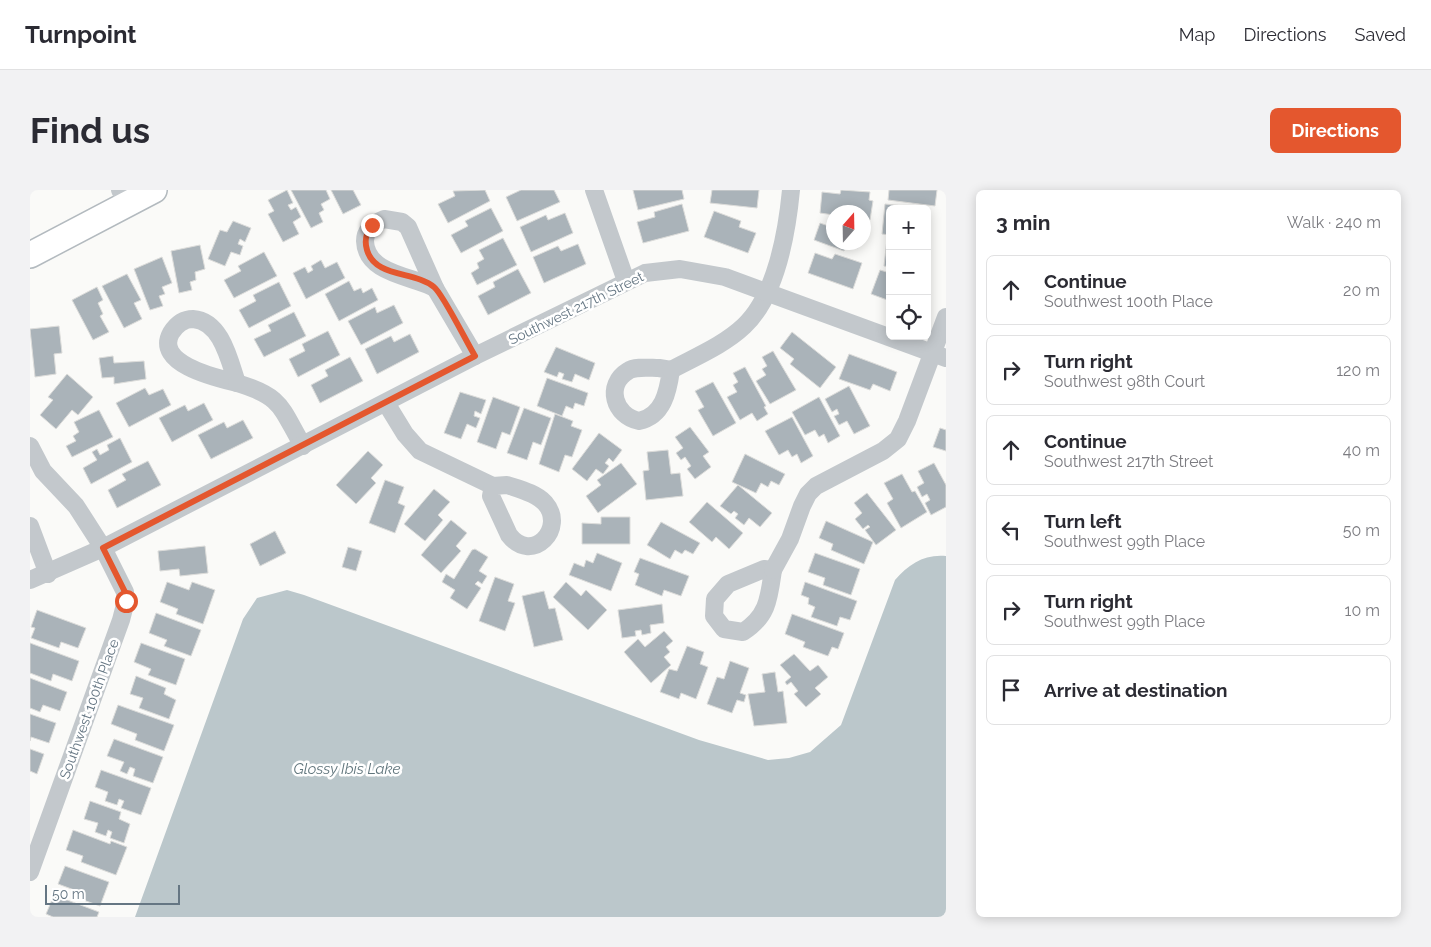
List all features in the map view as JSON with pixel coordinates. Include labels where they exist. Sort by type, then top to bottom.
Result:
[{"type":"street","points":[[30,255],[124,197],[154,190]]},
{"type":"street","points":[[594,190],[626,282]]},
{"type":"street","points":[[671,370],[743,327],[761,306],[768,292],[786,230],[791,190]]},
{"type":"street","name":"Southwest 217th Street","points":[[30,580],[48,574],[103,548],[475,356],[626,282],[661,270],[694,270],[725,277],[940,355]]},
{"type":"street","points":[[435,288],[475,356]]},
{"type":"street","points":[[773,570],[787,547],[808,494],[816,486],[883,451],[898,439],[940,355],[946,317]]},
{"type":"street","points":[[237,383],[259,390],[278,402],[303,446]]},
{"type":"street","points":[[386,403],[405,434],[420,451],[493,486]]},
{"type":"street","name":"Southwest 100th Place","points":[[30,446],[43,471],[76,506],[103,548],[125,592],[124,610],[30,872]]},
{"type":"street","points":[[30,526],[48,574]]},
{"type":"water","name":"Glossy Ibis Lake","points":[[946,556],[946,917],[135,917],[243,619],[257,598],[287,590],[304,595],[699,740],[768,760],[789,758],[810,752],[841,725],[895,580],[911,565],[924,558]]},
{"type":"building","points":[[287,190],[293,203],[288,205],[291,210],[296,207],[301,217],[293,222],[299,234],[283,242],[268,214],[274,211],[268,200]]},
{"type":"building","points":[[291,190],[326,190],[330,199],[321,204],[324,210],[319,213],[323,222],[311,228]]},
{"type":"building","points":[[331,190],[353,190],[361,205],[343,214]]},
{"type":"building","points":[[485,190],[490,201],[448,223],[438,204],[455,196],[453,191]]},
{"type":"building","points":[[521,190],[554,190],[560,202],[517,221],[506,197]]},
{"type":"building","points":[[633,190],[682,190],[684,199],[638,210]]},
{"type":"building","points":[[712,190],[759,190],[757,208],[710,203]]},
{"type":"building","points":[[841,190],[870,192],[869,200],[873,201],[871,214],[871,205],[826,205],[826,214],[820,213],[822,192],[840,194]]},
{"type":"building","points":[[889,190],[937,190],[935,206],[888,200]]},
{"type":"building","points":[[682,204],[689,231],[643,243],[637,222],[655,217],[654,212]]},
{"type":"building","points":[[885,204],[894,205],[886,205],[886,234],[882,234]]},
{"type":"building","points":[[491,208],[503,231],[461,253],[451,235],[468,226],[465,221]]},
{"type":"building","points":[[714,211],[741,221],[739,227],[756,233],[748,253],[704,237]]},
{"type":"building","points":[[565,213],[573,233],[531,252],[520,227],[546,215],[548,220]]},
{"type":"building","points":[[233,221],[251,228],[245,242],[240,239],[238,244],[243,246],[240,255],[231,252],[225,266],[208,259],[220,230],[227,232]]},
{"type":"building","points":[[820,223],[826,225],[826,244],[814,240]]},
{"type":"building","points":[[503,238],[517,265],[477,285],[471,273],[479,268],[477,263],[484,259],[479,250]]},
{"type":"building","points":[[578,244],[586,264],[544,283],[533,257],[558,246],[561,251]]},
{"type":"building","points":[[200,245],[205,269],[195,272],[196,280],[190,282],[192,290],[179,293],[171,251]]},
{"type":"building","points":[[886,248],[886,266],[884,266]]},
{"type":"building","points":[[264,252],[277,276],[234,298],[224,280],[241,271],[238,266]]},
{"type":"building","points":[[815,253],[832,259],[835,254],[862,263],[853,289],[808,273]]},
{"type":"building","points":[[162,257],[172,283],[162,287],[165,294],[159,296],[163,306],[150,310],[134,269]]},
{"type":"building","points":[[321,260],[325,268],[337,262],[345,278],[306,299],[293,273],[305,267],[308,273],[313,270],[311,266]]},
{"type":"building","points":[[518,269],[531,293],[488,315],[478,296],[495,287],[493,282]]},
{"type":"building","points":[[880,270],[886,272],[886,300],[871,294]]},
{"type":"building","points":[[127,274],[141,300],[134,303],[142,319],[124,328],[102,286]]},
{"type":"building","points":[[349,281],[354,291],[361,288],[363,293],[372,288],[378,300],[339,321],[325,294]]},
{"type":"building","points":[[279,282],[291,306],[249,328],[239,310],[256,301],[253,295]]},
{"type":"building","points":[[97,287],[103,300],[98,303],[103,314],[100,316],[109,332],[93,340],[72,300]]},
{"type":"building","points":[[394,305],[403,323],[361,345],[348,321],[375,307],[377,313]]},
{"type":"building","points":[[294,312],[306,336],[264,357],[254,339],[271,331],[268,325]]},
{"type":"building","points":[[59,326],[62,353],[54,354],[56,374],[35,377],[30,329]]},
{"type":"building","points":[[328,331],[340,355],[298,377],[289,359],[305,351],[302,344]]},
{"type":"building","points":[[792,332],[836,367],[820,388],[790,364],[794,359],[780,348]]},
{"type":"building","points":[[410,334],[419,352],[377,374],[365,349],[391,336],[394,342]]},
{"type":"building","points":[[556,347],[595,363],[589,380],[575,374],[572,382],[562,379],[564,374],[559,372],[557,377],[544,372]]},
{"type":"building","points":[[773,351],[796,390],[770,404],[756,381],[766,375],[762,369],[767,366],[762,357]]},
{"type":"building","points":[[849,354],[897,372],[890,391],[873,384],[870,390],[839,379]]},
{"type":"building","points":[[113,356],[114,363],[144,361],[146,379],[114,384],[114,377],[102,378],[99,358]]},
{"type":"building","points":[[350,357],[363,381],[320,403],[311,385],[328,376],[325,370]]},
{"type":"building","points":[[745,367],[766,406],[764,407],[768,414],[757,421],[752,413],[740,420],[727,397],[737,392],[733,385],[738,382],[733,373]]},
{"type":"building","points":[[67,374],[93,397],[78,415],[72,410],[56,429],[40,415],[53,400],[48,397]]},
{"type":"building","points":[[547,378],[588,393],[584,406],[575,403],[573,409],[566,406],[562,416],[537,406]]},
{"type":"building","points":[[713,382],[736,423],[713,436],[698,410],[704,407],[695,391]]},
{"type":"building","points":[[849,386],[870,426],[854,434],[847,421],[839,425],[834,416],[839,414],[837,409],[832,412],[825,399]]},
{"type":"building","points":[[145,388],[149,395],[163,389],[171,405],[129,427],[116,403]]},
{"type":"building","points":[[460,392],[486,400],[481,414],[475,411],[474,416],[480,418],[476,428],[467,424],[461,439],[444,433]]},
{"type":"building","points":[[493,397],[520,407],[510,435],[502,432],[496,449],[477,442]]},
{"type":"building","points":[[819,397],[840,436],[828,443],[824,434],[819,437],[815,430],[805,435],[792,412]]},
{"type":"building","points":[[204,403],[213,420],[172,442],[159,418],[185,405],[188,411]]},
{"type":"building","points":[[524,408],[551,418],[541,445],[533,442],[527,460],[507,453]]},
{"type":"building","points":[[99,410],[113,437],[72,457],[66,446],[76,441],[73,436],[79,432],[74,422]]},
{"type":"building","points":[[555,414],[573,421],[571,426],[582,430],[572,457],[565,455],[559,472],[539,464]]},
{"type":"building","points":[[792,417],[813,456],[801,463],[797,454],[792,457],[788,450],[779,455],[765,431]]},
{"type":"building","points":[[243,420],[253,438],[211,459],[198,435],[224,422],[227,428]]},
{"type":"building","points":[[690,427],[709,452],[703,456],[711,467],[695,479],[687,469],[691,466],[685,457],[681,460],[676,453],[683,448],[675,437]]},
{"type":"building","points":[[940,428],[946,430],[946,451],[933,447]]},
{"type":"building","points":[[599,433],[622,450],[613,462],[609,458],[605,463],[609,466],[603,474],[596,469],[587,481],[572,469]]},
{"type":"building","points":[[120,438],[132,462],[91,484],[83,468],[97,460],[92,452],[97,449],[100,455],[109,450],[107,445]]},
{"type":"building","points":[[668,450],[671,474],[680,473],[683,496],[646,500],[643,471],[649,470],[647,452]]},
{"type":"building","points":[[368,451],[383,465],[371,478],[376,483],[356,504],[336,485]]},
{"type":"building","points":[[745,454],[785,474],[779,485],[771,481],[768,487],[761,483],[756,493],[732,482]]},
{"type":"building","points":[[148,461],[161,485],[117,508],[108,490],[126,480],[122,474]]},
{"type":"building","points":[[621,463],[637,484],[598,513],[586,496],[601,485],[597,480]]},
{"type":"building","points":[[934,463],[946,485],[946,507],[931,515],[925,503],[930,500],[927,494],[922,497],[917,487],[924,483],[918,471]]},
{"type":"building","points":[[902,474],[912,492],[915,491],[927,512],[901,528],[887,503],[893,499],[884,483]]},
{"type":"building","points":[[385,480],[404,487],[398,503],[405,506],[395,533],[369,523]]},
{"type":"building","points":[[738,485],[772,513],[760,527],[749,518],[744,525],[735,518],[738,514],[734,511],[731,514],[720,506]]},
{"type":"building","points":[[434,489],[450,502],[438,515],[443,520],[425,541],[404,524]]},
{"type":"building","points":[[867,493],[896,530],[876,545],[865,530],[870,527],[868,525],[863,529],[855,519],[862,513],[854,503]]},
{"type":"building","points":[[707,502],[743,533],[729,549],[716,537],[712,542],[689,522]]},
{"type":"building","points":[[601,517],[630,517],[630,544],[582,544],[582,523],[601,524]]},
{"type":"building","points":[[451,520],[467,533],[456,546],[461,551],[441,573],[421,555]]},
{"type":"building","points":[[826,521],[873,542],[864,564],[831,550],[833,544],[819,538]]},
{"type":"building","points":[[661,522],[700,543],[693,554],[685,550],[682,554],[675,550],[670,559],[647,545]]},
{"type":"building","points":[[275,531],[286,553],[260,566],[250,544]]},
{"type":"building","points":[[205,546],[208,573],[180,576],[179,569],[160,571],[158,551]]},
{"type":"building","points":[[348,547],[362,551],[356,571],[342,567]]},
{"type":"building","points":[[475,549],[488,557],[479,571],[487,576],[482,584],[478,581],[475,584],[481,588],[467,609],[450,598],[455,590],[442,582],[446,574],[454,579],[472,550]]},
{"type":"building","points":[[597,553],[622,563],[611,591],[569,575],[574,563],[584,567],[586,560],[593,563]]},
{"type":"building","points":[[815,553],[860,569],[851,595],[823,585],[825,578],[808,572]]},
{"type":"building","points":[[640,558],[689,576],[681,596],[664,590],[662,596],[635,585],[639,574],[634,572]]},
{"type":"building","points":[[495,577],[514,584],[508,601],[515,603],[505,631],[479,621]]},
{"type":"building","points":[[167,582],[189,590],[192,582],[215,590],[203,624],[176,614],[178,609],[160,602]]},
{"type":"building","points":[[566,582],[581,596],[586,590],[607,610],[588,630],[553,597]]},
{"type":"building","points":[[805,582],[857,601],[850,620],[840,617],[837,626],[811,617],[815,607],[808,604],[809,598],[801,595]]},
{"type":"building","points":[[544,591],[549,609],[555,608],[563,640],[534,647],[522,596]]},
{"type":"building","points":[[662,604],[664,623],[650,625],[651,633],[642,635],[641,630],[635,631],[636,636],[622,638],[618,610]]},
{"type":"building","points":[[37,610],[86,628],[78,648],[61,642],[59,648],[31,638],[35,628],[31,627]]},
{"type":"building","points":[[156,613],[201,630],[191,656],[164,646],[167,640],[149,633]]},
{"type":"building","points":[[792,614],[844,633],[838,649],[832,647],[828,656],[803,647],[805,642],[785,634]]},
{"type":"building","points":[[664,631],[673,641],[666,647],[670,652],[664,657],[671,665],[651,683],[624,652],[638,639],[645,647]]},
{"type":"building","points":[[30,643],[79,661],[72,681],[53,674],[51,681],[30,673]]},
{"type":"building","points":[[141,643],[185,659],[176,685],[148,675],[151,669],[134,662]]},
{"type":"building","points":[[687,646],[704,652],[700,664],[708,667],[696,699],[681,693],[679,699],[660,692],[669,669],[677,671]]},
{"type":"building","points":[[794,654],[810,671],[818,665],[828,677],[815,688],[821,694],[806,707],[794,694],[798,691],[791,682],[787,685],[785,682],[791,677],[780,665]]},
{"type":"building","points":[[730,661],[749,668],[740,693],[746,695],[744,702],[737,700],[732,713],[707,704],[717,677],[724,679]]},
{"type":"building","points":[[775,672],[778,692],[783,691],[787,723],[754,726],[748,694],[765,692],[762,674]]},
{"type":"building","points":[[136,676],[166,688],[164,694],[176,700],[169,719],[139,708],[143,698],[130,694]]},
{"type":"building","points":[[30,678],[67,692],[60,711],[43,705],[40,712],[30,708]]},
{"type":"building","points":[[118,705],[174,725],[164,751],[135,740],[137,734],[111,724]]},
{"type":"building","points":[[30,714],[56,723],[49,743],[31,737],[30,741]]},
{"type":"building","points":[[114,739],[163,757],[153,783],[133,776],[135,769],[130,767],[127,774],[120,771],[124,762],[107,756]]},
{"type":"building","points":[[30,749],[44,754],[37,774],[30,771]]},
{"type":"building","points":[[101,770],[151,788],[141,815],[121,808],[124,801],[119,799],[117,805],[105,801],[108,792],[95,787]]},
{"type":"building","points":[[90,801],[121,812],[119,819],[130,824],[124,843],[110,838],[112,832],[108,830],[106,836],[95,832],[98,823],[84,819]]},
{"type":"building","points":[[73,830],[110,844],[111,841],[127,847],[116,875],[81,862],[83,856],[66,850]]},
{"type":"building","points":[[65,866],[109,882],[100,906],[75,897],[77,891],[58,884]]},
{"type":"building","points":[[54,895],[99,912],[97,917],[53,917],[46,914]]},
{"type":"route","points":[[126,601],[125,592],[103,548],[475,356],[435,288],[422,281],[379,267],[373,261],[368,254],[365,237],[372,225]]}]
